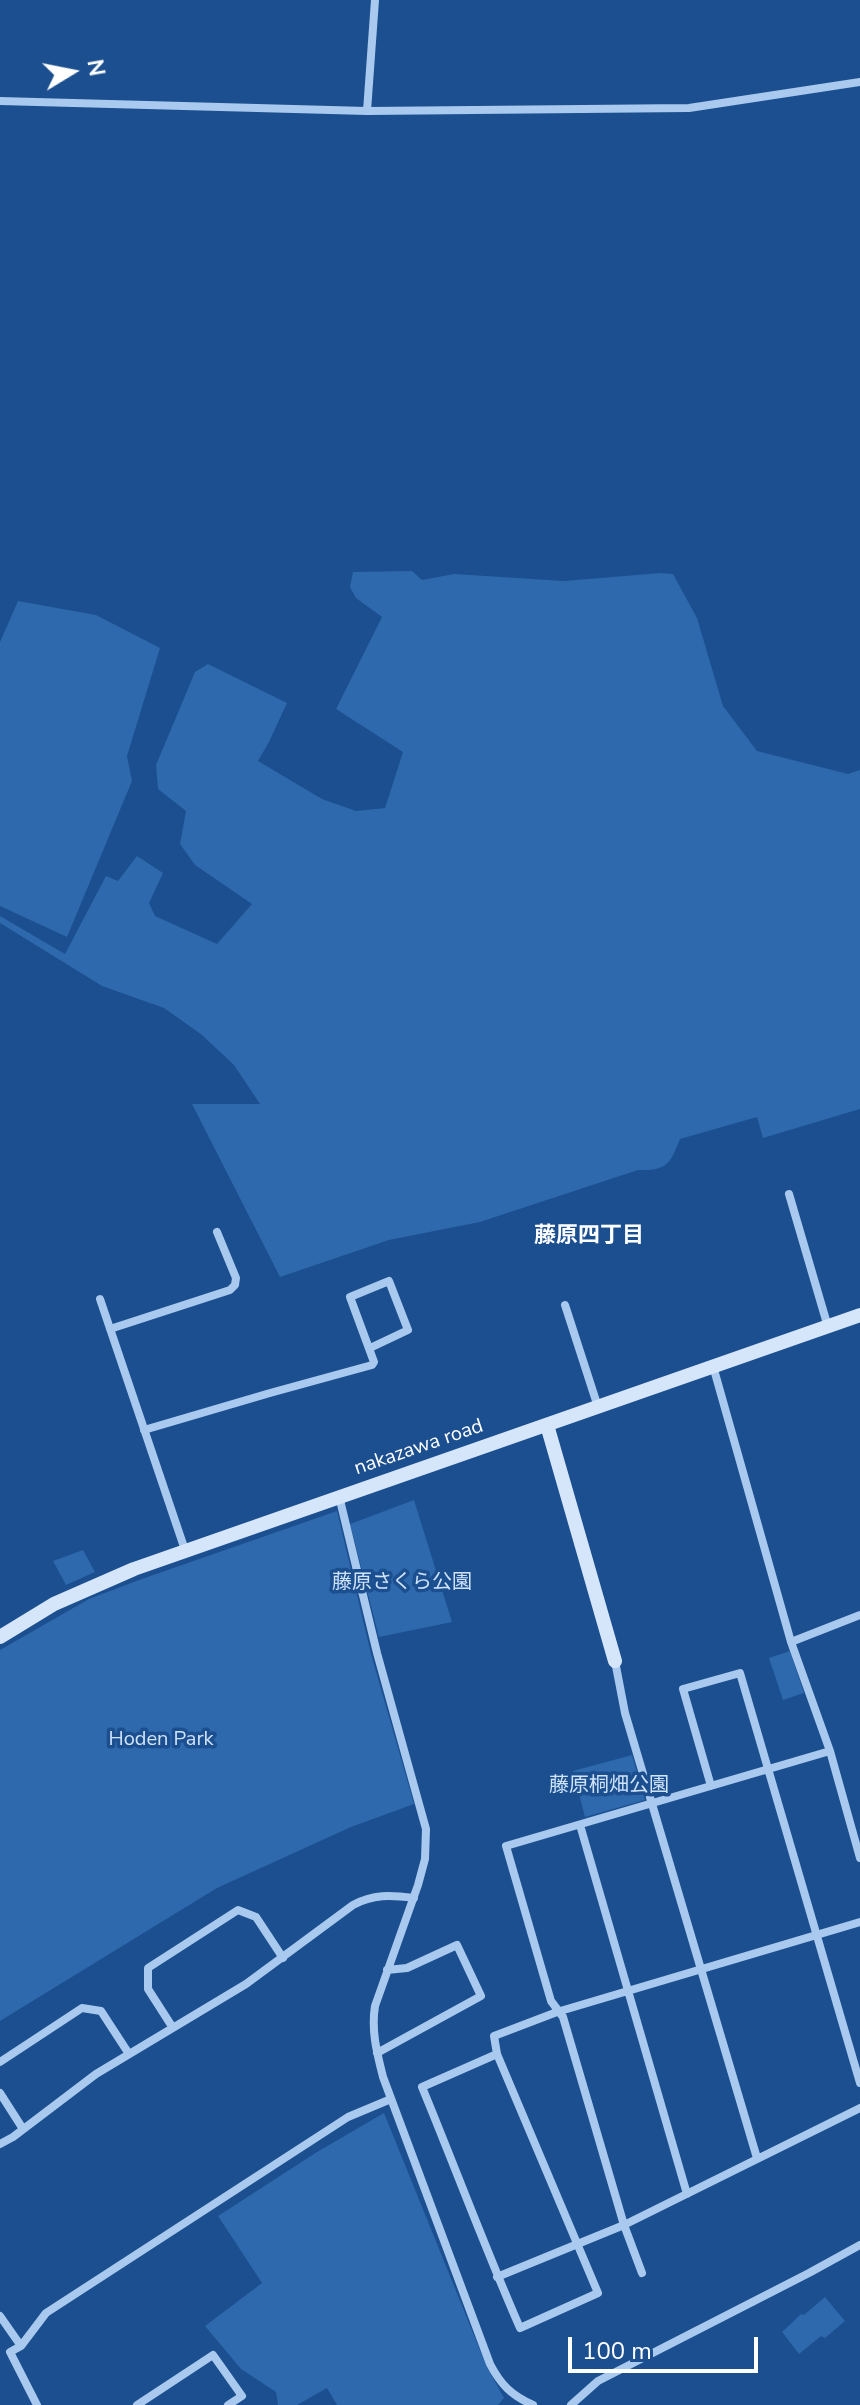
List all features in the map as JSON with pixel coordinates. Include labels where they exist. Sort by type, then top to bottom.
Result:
[{"type":"street","points":[[367,111],[375,0]]},
{"type":"street","points":[[0,101],[367,111],[689,108],[860,82]]},
{"type":"street","points":[[789,1194],[828,1327]]},
{"type":"street","points":[[110,1329],[230,1290],[236,1278],[217,1232]]},
{"type":"street","points":[[144,1430],[372,1365],[370,1348],[350,1297],[389,1281],[408,1330],[370,1348]]},
{"type":"street","points":[[100,1299],[185,1550]]},
{"type":"street","points":[[565,1305],[598,1407]]},
{"type":"street","name":"nakazawa road","points":[[0,1637],[74,1594],[185,1550],[860,1315]]},
{"type":"street","points":[[713,1366],[791,1642],[856,1824],[860,1858]]},
{"type":"street","points":[[547,1425],[615,1661],[625,1713],[757,2158]]},
{"type":"street","points":[[339,1496],[377,1653],[426,1829],[425,1859],[414,1898],[373,2016],[377,2053],[391,2099],[490,2364],[499,2382],[518,2398],[533,2405]]},
{"type":"street","points":[[791,1642],[860,1615]]},
{"type":"street","points":[[711,1786],[683,1689],[740,1673],[860,2083]]},
{"type":"street","points":[[642,2273],[624,2225],[563,2017],[551,2001],[506,1846],[830,1751]]},
{"type":"street","points":[[580,1825],[687,2194]]},
{"type":"street","points":[[0,2144],[96,2074],[246,1984],[353,1905],[386,1895],[414,1898]]},
{"type":"street","points":[[173,2028],[148,1989],[148,1968],[238,1910],[256,1917],[283,1958]]},
{"type":"street","points":[[497,2054],[422,2087],[459,2176],[469,2209],[520,2328],[598,2293],[497,2054],[494,2036],[557,2012],[701,1967],[860,1922]]},
{"type":"street","points":[[377,2053],[481,1996],[457,1945],[407,1968],[387,1970]]},
{"type":"street","points":[[0,2062],[82,2008],[101,2011],[129,2054]]},
{"type":"street","points":[[0,2093],[23,2129]]},
{"type":"street","points":[[37,2405],[10,2352],[21,2346],[46,2313],[348,2117],[391,2099]]},
{"type":"street","points":[[497,2277],[624,2225],[860,2108]]},
{"type":"street","points":[[571,2405],[598,2381],[860,2245]]},
{"type":"street","points":[[0,2316],[21,2346]]},
{"type":"street","points":[[137,2405],[213,2355],[242,2396],[228,2405]]},
{"type":"street","points":[[510,2405],[518,2398]]},
{"type":"green space","points":[[412,571],[422,580],[454,574],[564,581],[673,574],[697,618],[723,706],[757,751],[848,774],[860,770],[860,1109],[763,1138],[757,1117],[680,1139],[670,1160],[661,1167],[638,1170],[480,1222],[389,1240],[280,1277],[192,1104],[260,1104],[234,1065],[202,1035],[164,1008],[102,986],[0,923],[0,916],[65,954],[106,876],[118,881],[137,856],[163,873],[149,903],[155,916],[217,944],[252,904],[195,865],[180,844],[186,811],[158,789],[156,765],[195,672],[208,664],[287,703],[258,761],[322,799],[356,811],[385,808],[403,752],[336,709],[382,617],[356,598],[350,587],[353,572]]},
{"type":"green space","points":[[18,601],[96,615],[160,648],[127,756],[132,781],[67,937],[0,906],[0,642]]},
{"type":"green space","name":"藤原さくら公園","points":[[414,1500],[452,1622],[379,1637],[350,1524]]},
{"type":"green space","name":"Hoden Park","points":[[337,1511],[371,1654],[414,1804],[351,1827],[217,1888],[0,2021],[0,1650],[89,1599]]},
{"type":"green space","points":[[83,1550],[95,1572],[66,1585],[53,1561]]},
{"type":"green space","points":[[790,1651],[804,1693],[783,1700],[769,1658]]},
{"type":"green space","name":"藤原桐畑公園","points":[[632,1755],[645,1800],[585,1817],[573,1771]]},
{"type":"green space","points":[[384,2113],[486,2365],[504,2398],[498,2405],[337,2405],[327,2388],[297,2405],[278,2405],[276,2392],[241,2369],[205,2326],[262,2283],[218,2216]]},
{"type":"green space","points":[[825,2297],[845,2321],[799,2354],[782,2332]]},
{"type":"district","name":"藤原四丁目","points":[[589,1237]]}]
